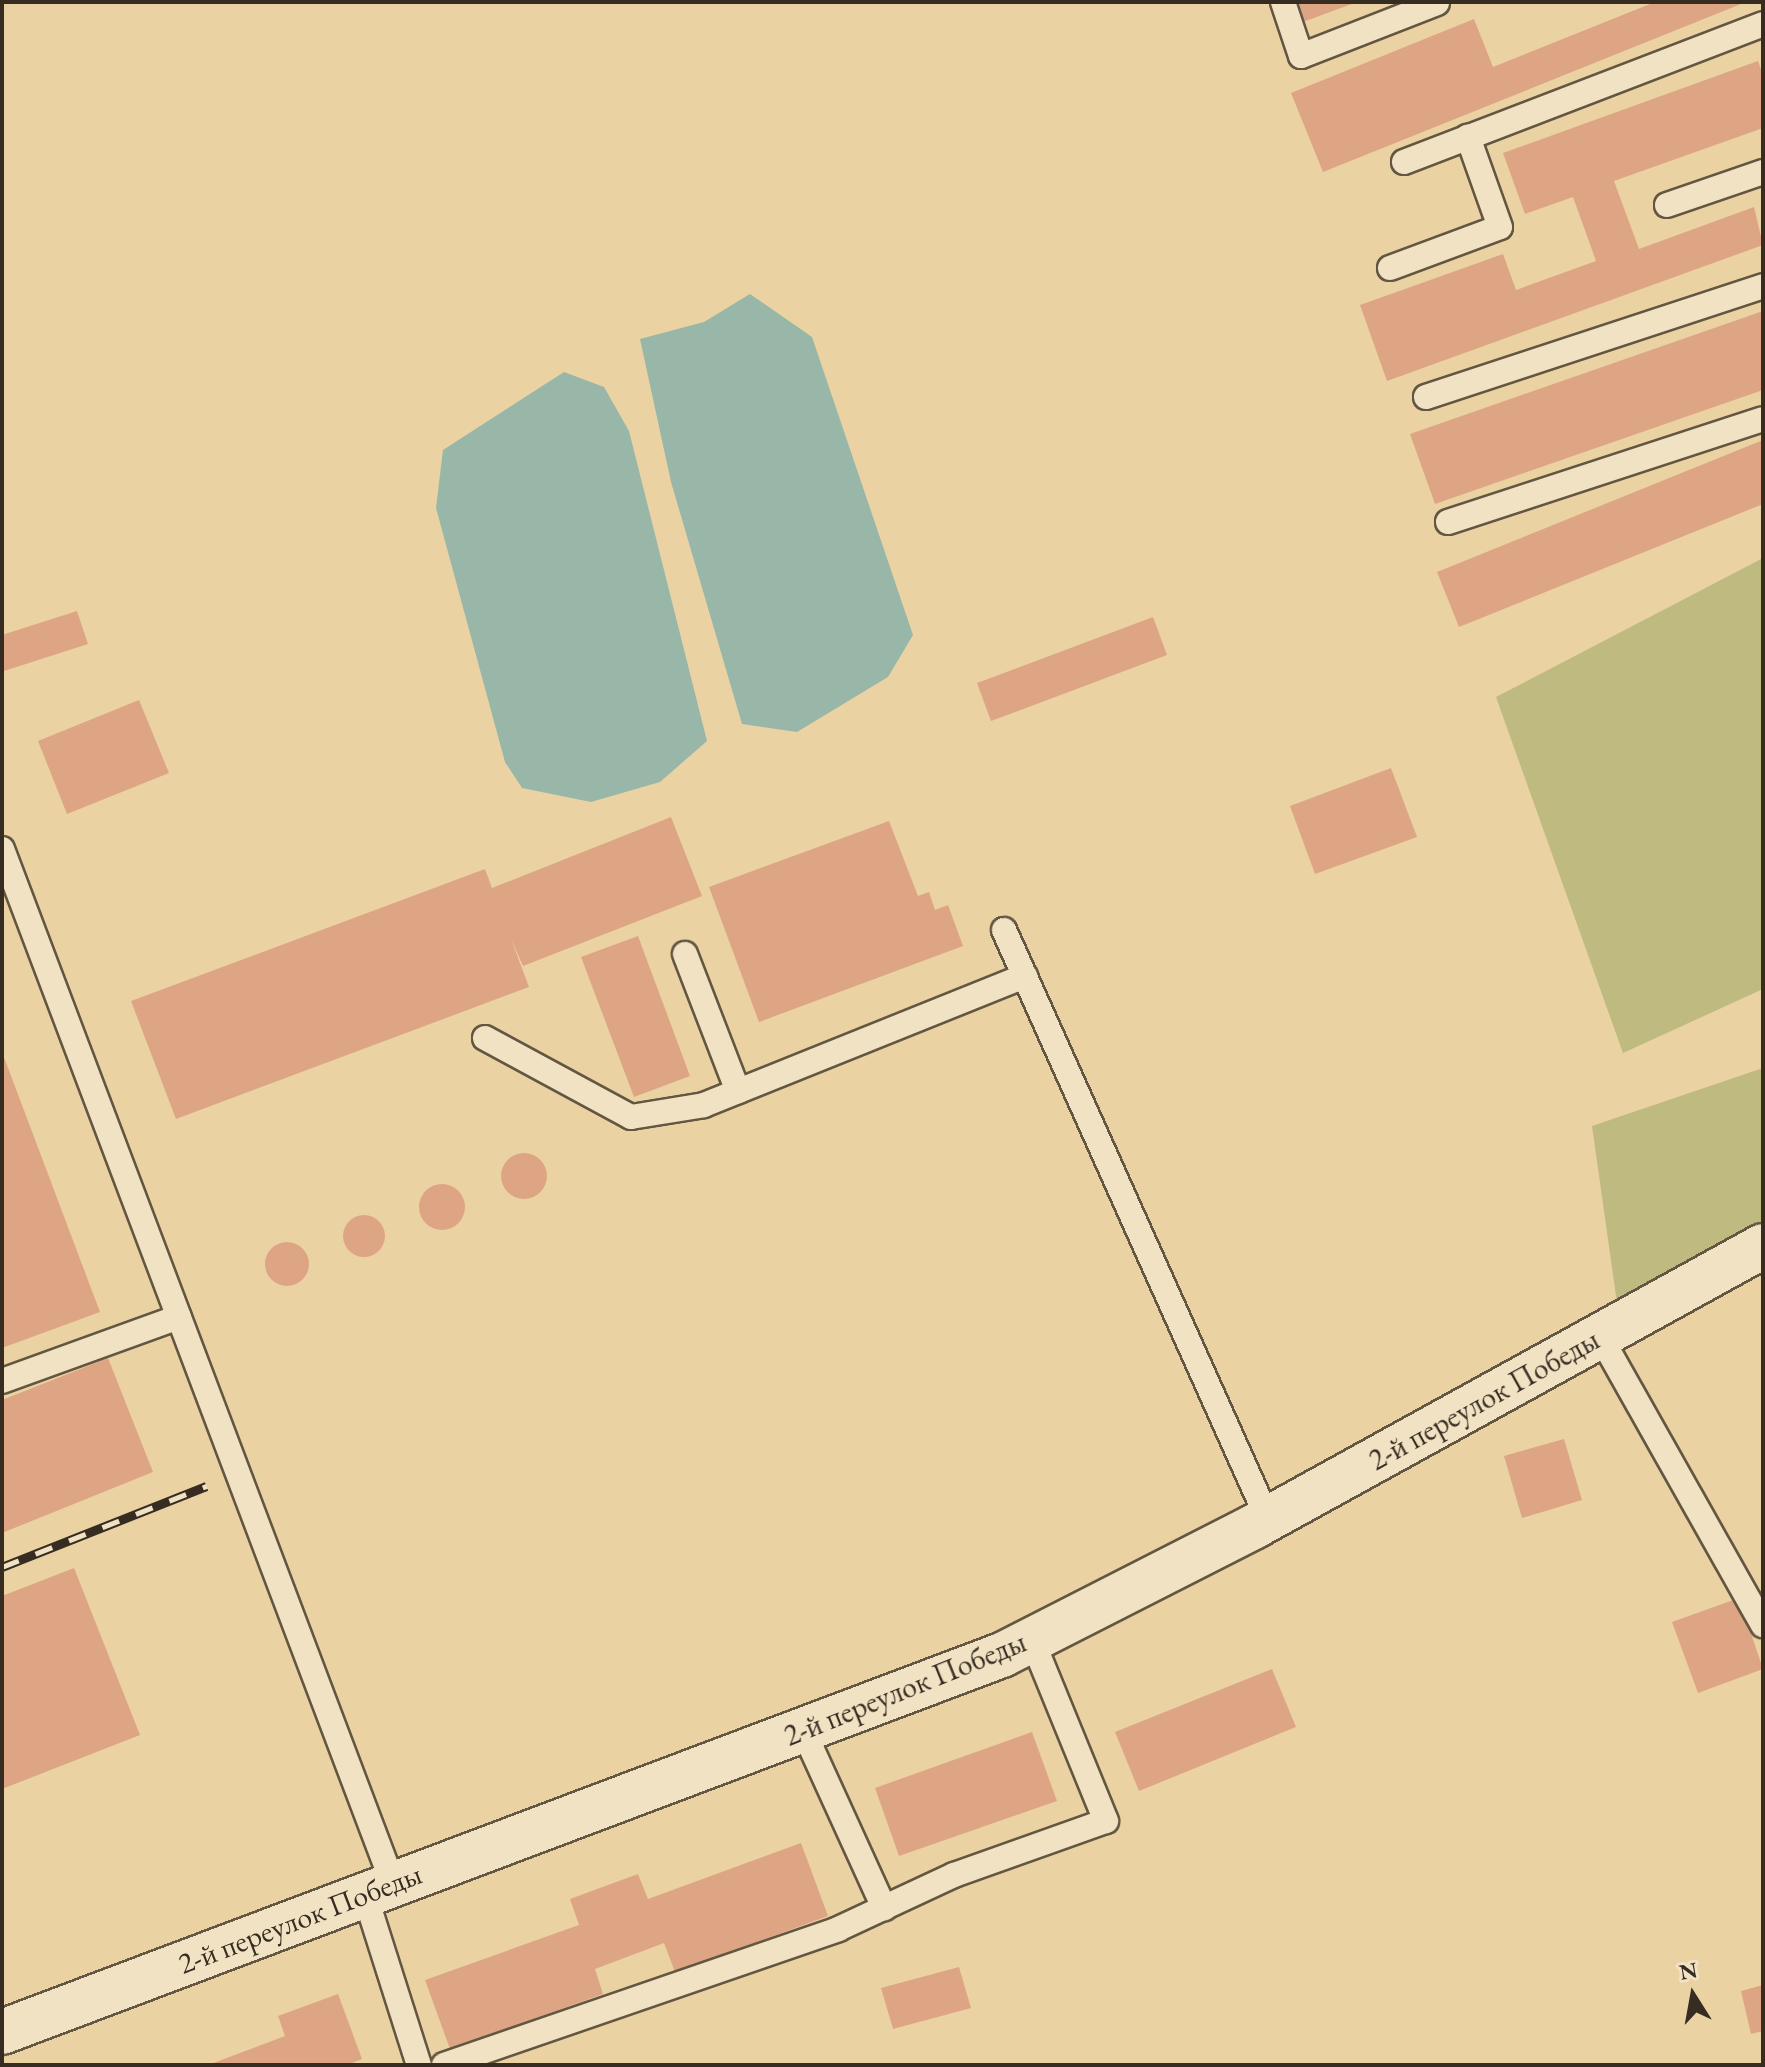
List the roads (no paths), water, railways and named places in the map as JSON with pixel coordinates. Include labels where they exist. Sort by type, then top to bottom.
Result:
[{"type":"street","name":"2-й переулок Победы","points":[[2,2032],[803,1730],[1032,1640],[1268,1519],[1763,1246]]},
{"type":"lane","points":[[1283,2],[1301,56],[1437,3]]},
{"type":"lane","points":[[1404,162],[1763,24]]},
{"type":"lane","points":[[1390,268],[1500,227],[1468,137]]},
{"type":"lane","points":[[1667,205],[1763,172]]},
{"type":"lane","points":[[1426,397],[1763,286]]},
{"type":"lane","points":[[1448,522],[1763,419]]},
{"type":"lane","points":[[2,849],[179,1317],[379,1890],[419,2065]]},
{"type":"lane","points":[[1004,930],[1268,1519]]},
{"type":"lane","points":[[685,954],[738,1091]]},
{"type":"lane","points":[[485,1038],[631,1117],[704,1105],[1025,976]]},
{"type":"lane","points":[[2,1381],[179,1317]]},
{"type":"lane","points":[[1600,1336],[1763,1625]]},
{"type":"lane","points":[[444,2065],[648,1998],[884,1908],[954,1875],[1106,1821],[1032,1640]]},
{"type":"lane","points":[[803,1730],[884,1908]]},
{"type":"railway","points":[[2,1567],[207,1486]]}]
